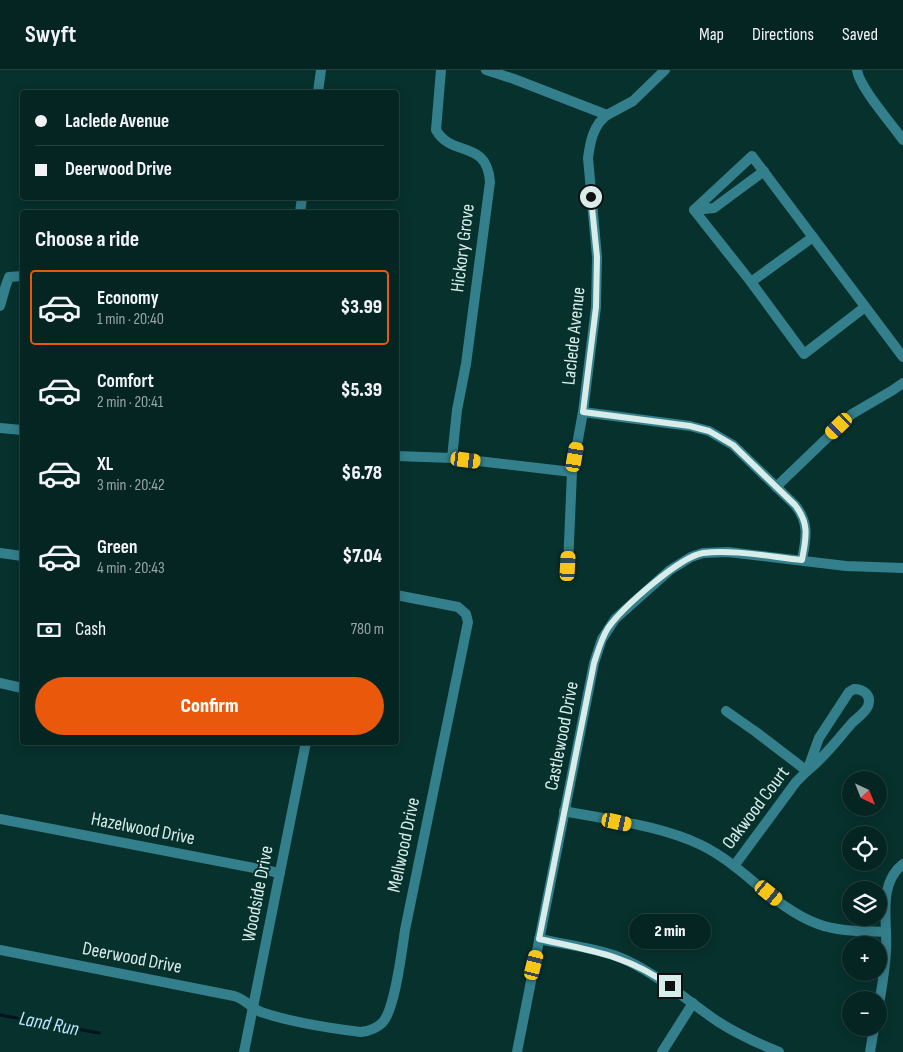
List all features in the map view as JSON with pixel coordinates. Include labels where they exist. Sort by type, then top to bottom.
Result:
[{"type":"street","points":[[318,90],[321,70]]},
{"type":"street","name":"Hickory Grove","points":[[441,70],[436,130],[444,140],[480,156],[489,172],[490,182],[466,364],[457,410],[452,458]]},
{"type":"street","points":[[486,70],[514,79],[607,116],[633,101],[665,70]]},
{"type":"street","points":[[857,70],[862,84],[899,126],[903,140]]},
{"type":"street","name":"Laclede Avenue","points":[[568,566],[572,472],[583,412],[596,307],[597,275],[588,158],[590,144],[596,127],[607,116]]},
{"type":"street","points":[[694,210],[752,156],[903,358]]},
{"type":"street","points":[[694,210],[714,208],[764,171]]},
{"type":"street","points":[[694,210],[751,282],[804,354],[865,307]]},
{"type":"street","points":[[751,282],[813,238]]},
{"type":"street","points":[[0,306],[9,277],[20,276]]},
{"type":"street","points":[[776,487],[852,414],[887,394],[903,382]]},
{"type":"street","points":[[583,412],[690,426],[709,431],[733,445],[803,515],[806,536],[802,560]]},
{"type":"street","points":[[0,428],[20,430]]},
{"type":"street","points":[[399,456],[452,458],[572,472]]},
{"type":"street","name":"Castlewood Drive","points":[[517,1052],[594,663],[602,639],[615,619],[670,570],[691,557],[703,553],[728,552],[846,566],[903,568]]},
{"type":"street","points":[[0,553],[20,556]]},
{"type":"street","name":"Mellwood Drive","points":[[254,1007],[259,1011],[296,1021],[361,1032],[370,1031],[377,1027],[383,1023],[387,1016],[400,962],[468,622],[466,614],[458,607],[399,596]]},
{"type":"street","points":[[0,683],[20,688]]},
{"type":"street","name":"Oakwood Court","points":[[734,866],[796,782],[820,762],[853,722],[868,708],[868,696],[864,691],[854,689],[849,692],[819,738],[807,771]]},
{"type":"street","points":[[726,711],[807,771]]},
{"type":"street","name":"Woodside Drive","points":[[244,1052],[306,745]]},
{"type":"street","points":[[564,811],[675,835],[703,846],[734,866],[794,912],[819,925],[886,932]]},
{"type":"street","name":"Hazelwood Drive","points":[[0,819],[280,873]]},
{"type":"street","points":[[881,991],[886,932],[886,891],[893,874],[903,864]]},
{"type":"street","points":[[539,939],[627,960],[658,977],[739,1035],[779,1052]]},
{"type":"street","name":"Deerwood Drive","points":[[0,950],[234,996],[244,999],[254,1007]]},
{"type":"street","points":[[662,1052],[693,1003]]},
{"type":"street","points":[[870,1052],[873,1036]]},
{"type":"waterway","name":"Land Run","points":[[0,1015],[99,1033]]},
{"type":"route","points":[[591,197],[597,257],[596,307],[583,412],[690,426],[718,435],[740,451],[795,505],[803,515],[805,524],[806,536],[802,560],[728,552],[703,553],[680,563],[615,619],[602,639],[594,663],[539,939],[627,960],[670,986]]}]
